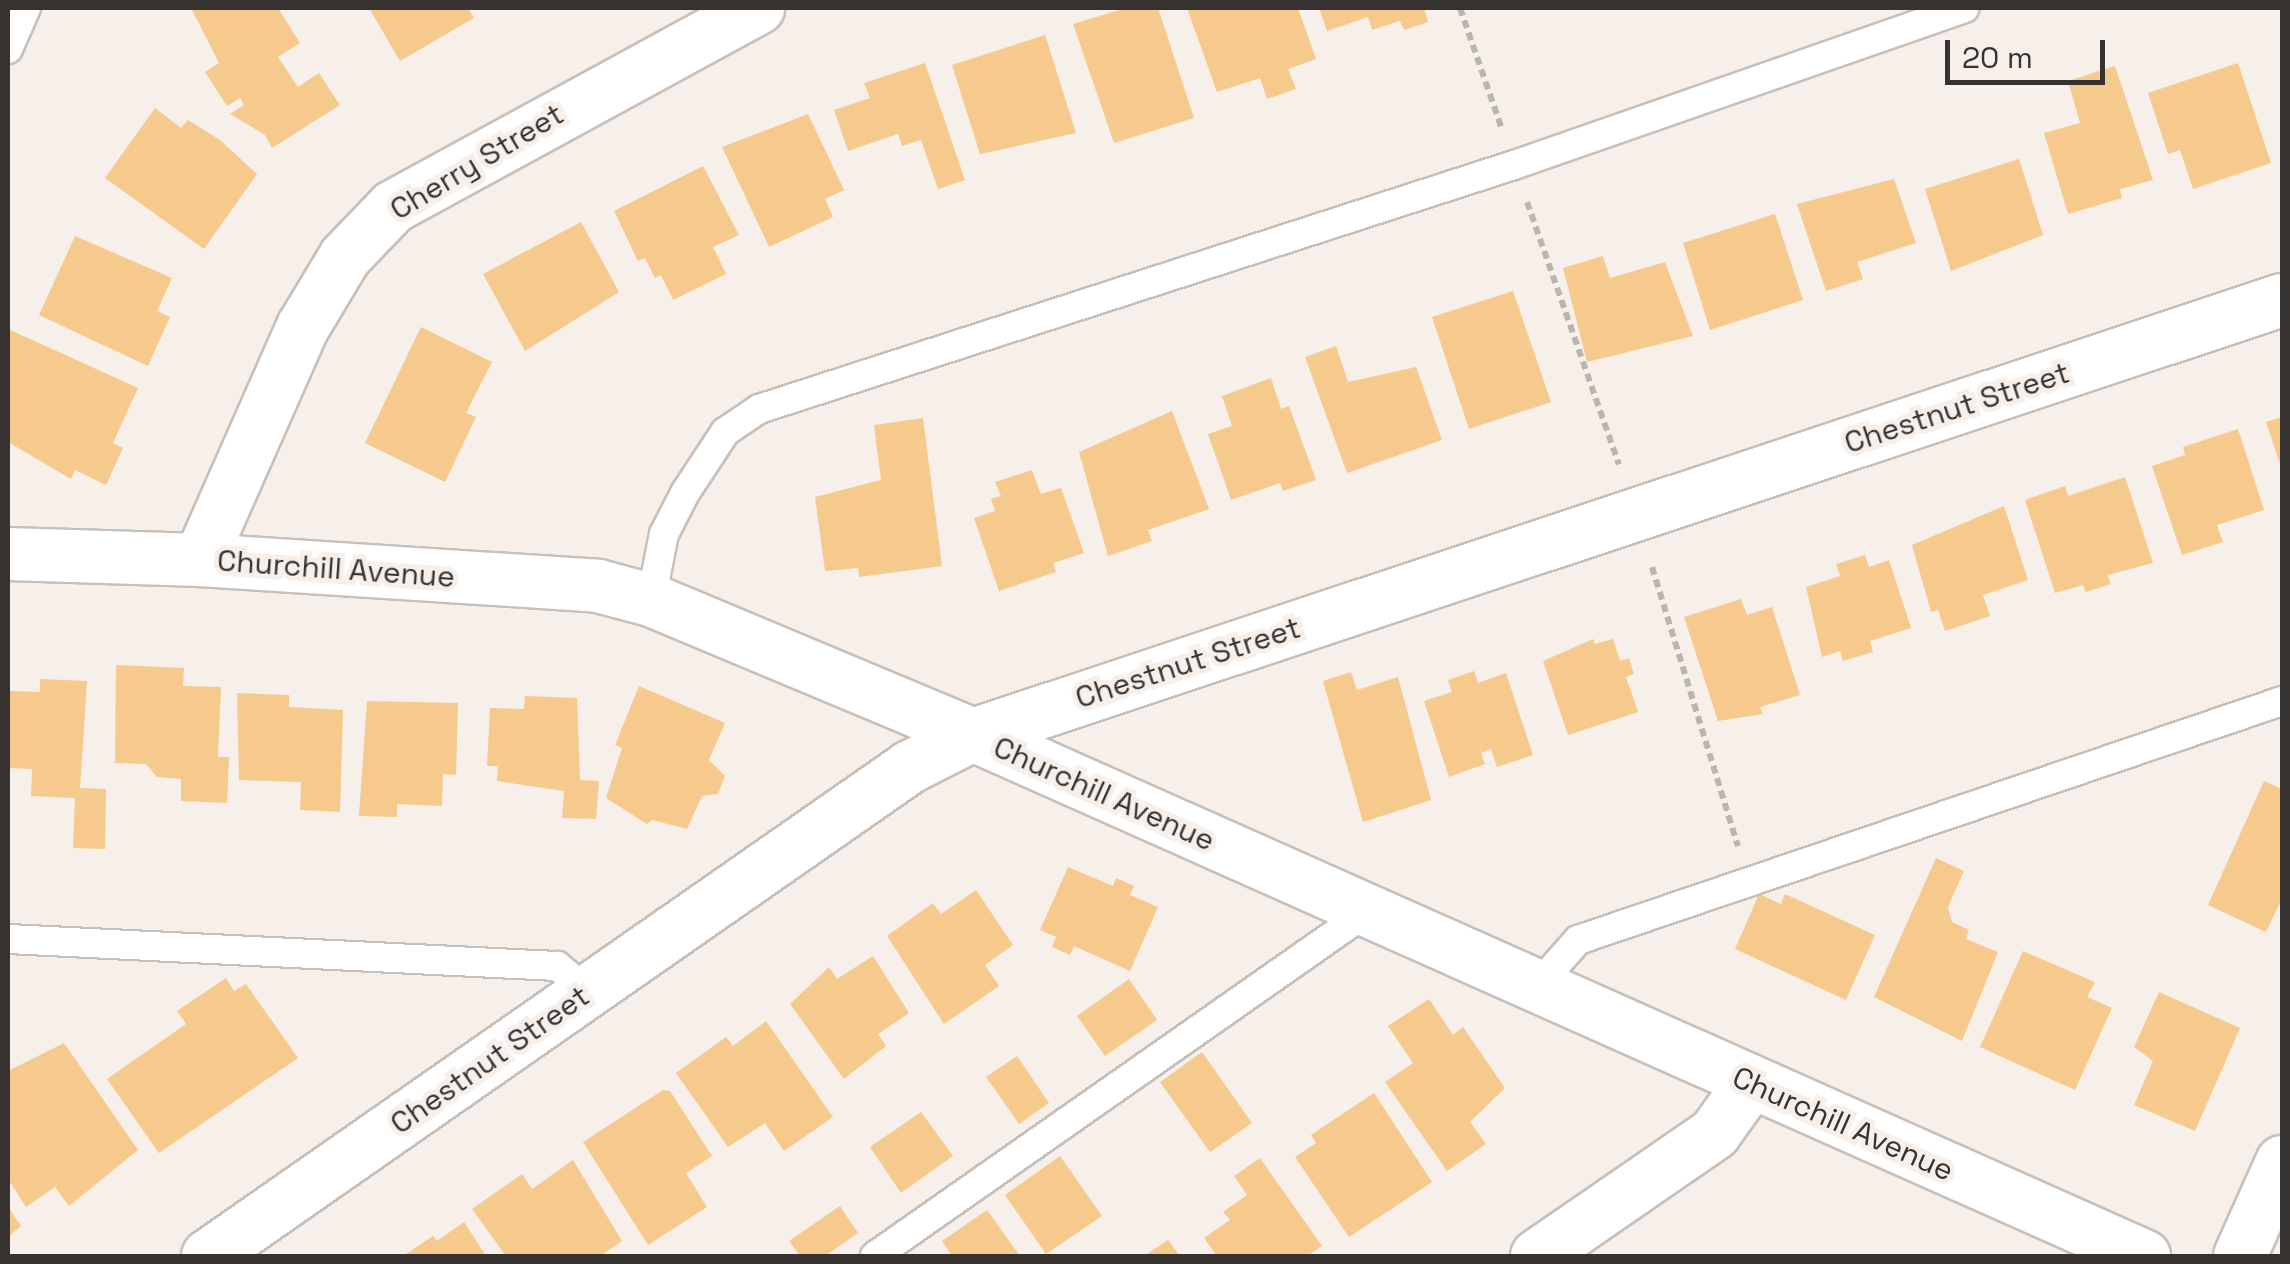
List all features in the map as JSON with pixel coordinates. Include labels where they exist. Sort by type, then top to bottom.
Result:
[{"type":"street","name":"Cherry Street","points":[[200,560],[303,327],[345,257],[393,208],[758,8]]},
{"type":"street","name":"Chestnut Street","points":[[208,1256],[910,767],[973,735],[2282,300]]},
{"type":"street","name":"Churchill Avenue","points":[[8,554],[200,560],[598,586],[652,600],[973,735],[1366,913],[1538,985],[1750,1084],[2144,1256]]},
{"type":"street","points":[[1536,1256],[1715,1134],[1750,1084]]},
{"type":"street","points":[[2240,1256],[2282,1162]]},
{"type":"lane","points":[[8,50],[26,8]]},
{"type":"lane","points":[[652,600],[664,534],[685,493],[726,432],[759,409],[1514,165],[1964,8]]},
{"type":"lane","points":[[1538,985],[1578,940],[2282,701]]},
{"type":"lane","points":[[875,1256],[1366,913]]},
{"type":"lane","points":[[8,939],[558,966],[588,991]]},
{"type":"path","points":[[1460,8],[1637,514],[1748,881]]},
{"type":"building","points":[[191,8],[278,8],[300,43],[278,57],[298,87],[319,73],[340,105],[272,148],[265,135],[230,114],[244,105],[240,98],[227,106],[205,72],[219,63]]},
{"type":"building","points":[[369,8],[468,8],[474,18],[400,61]]},
{"type":"building","points":[[1126,8],[1158,8],[1194,118],[1114,143],[1073,24]]},
{"type":"building","points":[[1187,8],[1298,8],[1316,59],[1288,69],[1296,89],[1267,99],[1260,78],[1217,92]]},
{"type":"building","points":[[1319,8],[1424,8],[1428,22],[1404,30],[1400,21],[1372,30],[1368,17],[1327,31]]},
{"type":"building","points":[[1045,35],[1076,133],[980,154],[952,65]]},
{"type":"building","points":[[925,63],[965,180],[938,189],[921,140],[902,146],[898,134],[848,151],[834,110],[870,98],[864,83]]},
{"type":"building","points":[[2238,63],[2271,163],[2193,189],[2180,150],[2168,154],[2148,93]]},
{"type":"building","points":[[2115,66],[2153,180],[2120,189],[2122,198],[2068,214],[2044,133],[2080,123],[2068,81]]},
{"type":"building","points":[[155,108],[181,128],[188,120],[220,140],[257,174],[204,249],[105,178]]},
{"type":"building","points":[[808,114],[844,190],[825,199],[833,217],[769,247],[722,147]]},
{"type":"building","points":[[2019,159],[2043,235],[1951,271],[1925,189]]},
{"type":"building","points":[[703,166],[739,235],[713,247],[726,274],[673,300],[661,275],[655,278],[645,258],[638,261],[614,211]]},
{"type":"building","points":[[1894,179],[1916,243],[1857,262],[1863,279],[1826,291],[1797,204]]},
{"type":"building","points":[[1775,214],[1803,300],[1710,330],[1683,243]]},
{"type":"building","points":[[581,222],[619,292],[525,351],[483,274]]},
{"type":"building","points":[[75,236],[172,278],[157,311],[170,317],[148,366],[39,315]]},
{"type":"building","points":[[1603,256],[1610,278],[1665,262],[1693,336],[1587,362],[1563,268]]},
{"type":"building","points":[[1513,291],[1551,402],[1469,429],[1432,317]]},
{"type":"building","points":[[421,327],[492,362],[466,413],[476,417],[445,482],[365,443]]},
{"type":"building","points":[[8,329],[138,388],[113,443],[123,448],[106,485],[75,470],[71,479],[8,442]]},
{"type":"building","points":[[1336,346],[1348,382],[1416,367],[1442,440],[1347,473],[1305,357]]},
{"type":"building","points":[[1271,378],[1281,409],[1289,406],[1316,480],[1283,491],[1280,483],[1231,500],[1208,434],[1232,426],[1222,396]]},
{"type":"building","points":[[1172,411],[1209,509],[1148,530],[1152,541],[1108,556],[1079,452]]},
{"type":"building","points":[[2282,417],[2282,470],[2266,422]]},
{"type":"building","points":[[923,418],[942,566],[859,577],[858,568],[825,571],[815,497],[881,480],[874,425]]},
{"type":"building","points":[[2238,429],[2264,510],[2217,525],[2223,542],[2182,555],[2152,466],[2185,455],[2183,447]]},
{"type":"building","points":[[1032,470],[1041,494],[1061,488],[1084,553],[1053,563],[1056,572],[999,591],[974,518],[995,511],[991,499],[1001,496],[995,482]]},
{"type":"building","points":[[2125,477],[2153,563],[2107,575],[2111,584],[2086,592],[2083,585],[2055,593],[2025,500],[2065,486],[2068,496]]},
{"type":"building","points":[[2004,506],[2028,580],[1983,595],[1990,616],[1945,631],[1938,610],[1931,612],[1912,545]]},
{"type":"building","points":[[1865,555],[1869,567],[1889,560],[1911,628],[1870,641],[1873,652],[1843,661],[1840,651],[1822,657],[1806,587],[1840,576],[1836,564]]},
{"type":"building","points":[[1741,599],[1747,615],[1772,607],[1800,695],[1760,707],[1763,714],[1718,721],[1684,617]]},
{"type":"building","points":[[1593,639],[1595,644],[1613,639],[1620,661],[1629,658],[1634,674],[1626,677],[1638,712],[1568,735],[1543,661]]},
{"type":"building","points":[[116,665],[184,668],[183,686],[221,687],[218,757],[229,757],[227,803],[181,801],[181,779],[157,777],[146,764],[115,763]]},
{"type":"building","points":[[1474,671],[1478,683],[1506,673],[1533,755],[1497,767],[1491,749],[1481,753],[1485,764],[1449,777],[1424,701],[1452,692],[1448,680]]},
{"type":"building","points":[[1351,672],[1357,690],[1398,677],[1431,800],[1363,822],[1323,681]]},
{"type":"building","points":[[40,679],[87,681],[80,788],[106,789],[105,849],[73,848],[75,798],[31,796],[32,769],[8,768],[8,691],[40,692]]},
{"type":"building","points":[[639,686],[725,723],[709,760],[725,776],[718,794],[702,796],[687,829],[652,820],[647,824],[606,798],[622,748],[615,745]]},
{"type":"building","points":[[237,693],[289,695],[289,707],[343,710],[340,812],[300,810],[301,782],[239,780]]},
{"type":"building","points":[[525,696],[577,698],[580,780],[599,781],[596,819],[562,818],[564,791],[497,781],[498,766],[487,766],[490,708],[524,709]]},
{"type":"building","points":[[367,701],[458,703],[456,775],[443,774],[442,806],[397,804],[397,817],[359,816]]},
{"type":"building","points":[[2264,781],[2282,789],[2282,898],[2266,932],[2208,905]]},
{"type":"building","points":[[1936,858],[1964,871],[1948,907],[1952,922],[1969,930],[1966,939],[1998,952],[1962,1041],[1874,997]]},
{"type":"building","points":[[1068,867],[1113,886],[1116,878],[1134,886],[1130,895],[1158,907],[1130,971],[1074,946],[1070,955],[1052,947],[1056,937],[1040,930]]},
{"type":"building","points":[[976,890],[1013,945],[985,965],[999,986],[944,1024],[887,936],[933,903],[941,914]]},
{"type":"building","points":[[1759,894],[1781,904],[1785,894],[1875,935],[1846,1000],[1735,949]]},
{"type":"building","points":[[2023,951],[2095,982],[2087,997],[2112,1008],[2075,1090],[1980,1047]]},
{"type":"building","points":[[873,956],[909,1013],[878,1034],[886,1046],[844,1079],[790,1004],[829,967],[837,979]]},
{"type":"building","points":[[226,978],[234,991],[246,984],[298,1058],[159,1153],[107,1079],[186,1024],[177,1011]]},
{"type":"building","points":[[1129,979],[1157,1020],[1105,1056],[1077,1016]]},
{"type":"building","points":[[2159,992],[2240,1028],[2195,1131],[2134,1105],[2153,1061],[2134,1047]]},
{"type":"building","points":[[1429,999],[1453,1035],[1463,1027],[1505,1088],[1470,1122],[1486,1144],[1447,1171],[1385,1082],[1413,1063],[1388,1026]]},
{"type":"building","points":[[766,1021],[833,1117],[784,1151],[765,1123],[728,1147],[676,1073],[726,1037],[733,1046]]},
{"type":"building","points":[[64,1043],[138,1150],[69,1206],[55,1187],[26,1207],[8,1179],[8,1071]]},
{"type":"building","points":[[1202,1052],[1252,1123],[1210,1152],[1160,1082]]},
{"type":"building","points":[[1017,1056],[1049,1103],[1019,1124],[986,1077]]},
{"type":"building","points":[[663,1090],[670,1091],[712,1156],[686,1173],[707,1207],[648,1245],[583,1142]]},
{"type":"building","points":[[1374,1093],[1432,1182],[1349,1237],[1295,1157],[1316,1143],[1311,1135]]},
{"type":"building","points":[[921,1112],[953,1156],[901,1193],[870,1147]]},
{"type":"building","points":[[1060,1156],[1102,1216],[1046,1254],[1005,1195]]},
{"type":"building","points":[[1260,1158],[1322,1246],[1307,1256],[1217,1256],[1204,1238],[1230,1220],[1223,1212],[1247,1195],[1234,1176]]},
{"type":"building","points":[[573,1160],[622,1241],[600,1256],[506,1256],[472,1209],[522,1174],[532,1189]]},
{"type":"building","points":[[840,1206],[858,1233],[825,1256],[800,1256],[789,1241]]},
{"type":"building","points":[[8,1207],[21,1226],[8,1237]]},
{"type":"building","points":[[987,1210],[1020,1256],[952,1256],[942,1241]]},
{"type":"building","points":[[464,1222],[486,1256],[403,1256],[433,1236],[437,1241]]},
{"type":"building","points":[[1168,1240],[1180,1256],[1144,1256]]}]
